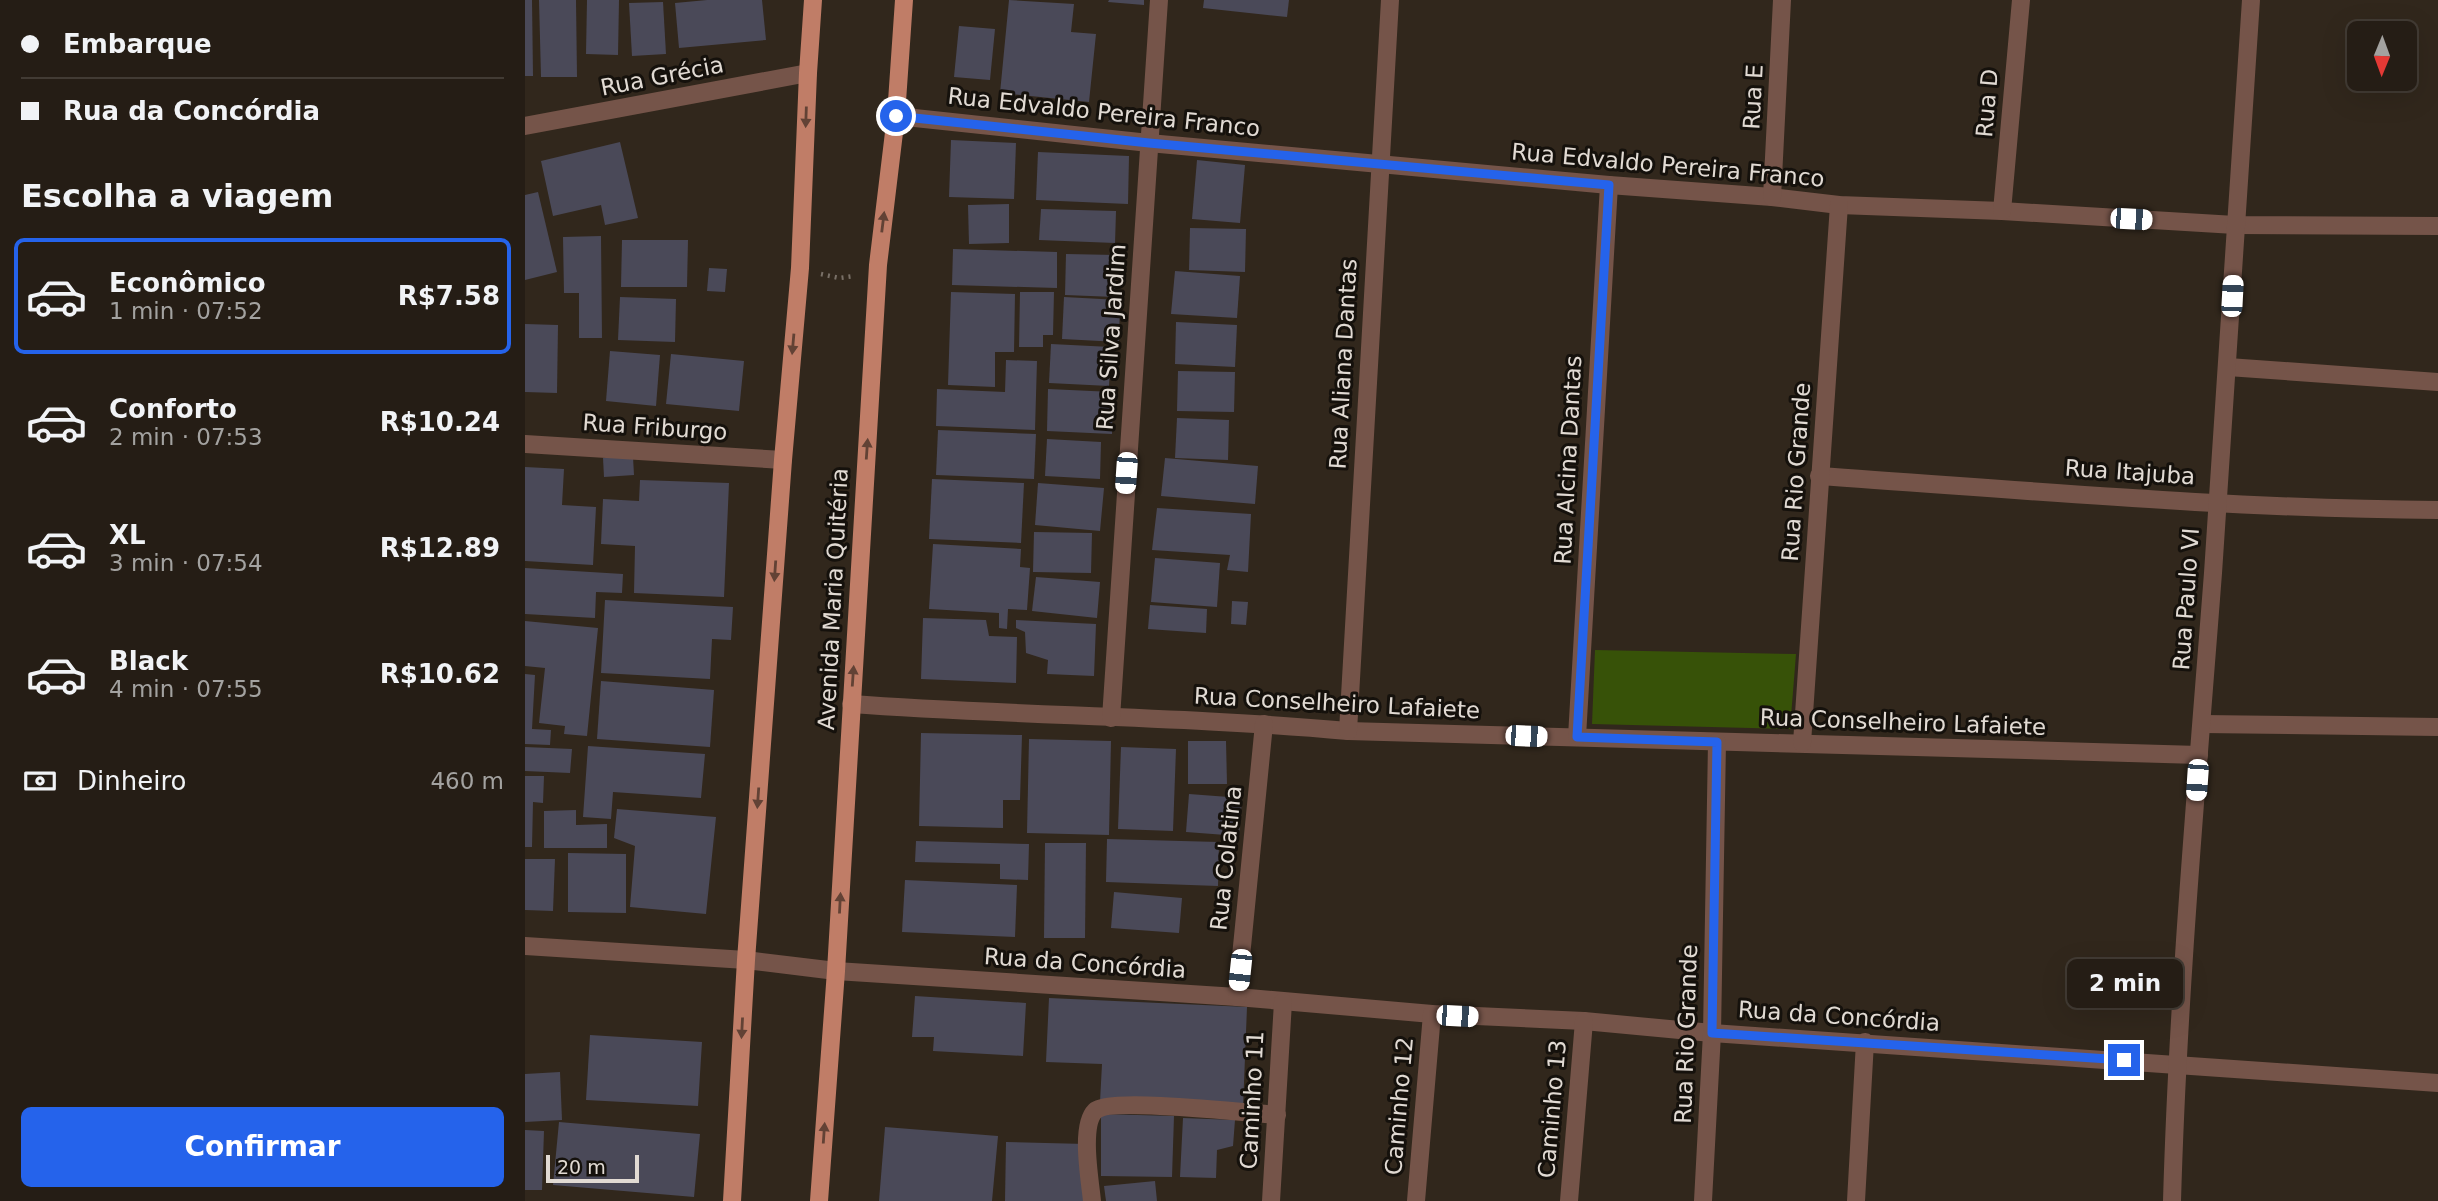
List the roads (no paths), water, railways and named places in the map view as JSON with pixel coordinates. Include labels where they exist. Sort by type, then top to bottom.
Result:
[{"type":"main road","points":[[732,1201],[746,960],[800,268],[813,0]]},
{"type":"main road","name":"Avenida Maria Quitéria","points":[[819,1201],[836,971],[878,265],[896,116],[904,0]]},
{"type":"street","name":"Rua Silva Jardim","points":[[1111,719],[1159,0]]},
{"type":"street","name":"Rua Aliana Dantas","points":[[1348,731],[1390,0]]},
{"type":"street","name":"Rua E","points":[[1772,197],[1782,0]]},
{"type":"street","name":"Rua D","points":[[2002,211],[2021,0]]},
{"type":"street","name":"Rua Paulo VI","points":[[2172,1201],[2176,1063],[2228,367],[2251,0]]},
{"type":"street","name":"Rua Grécia","points":[[525,126],[808,73]]},
{"type":"street","name":"Rua Edvaldo Pereira Franco","points":[[896,116],[1149,143],[1839,205],[2002,211],[2235,225],[2438,226]]},
{"type":"street","name":"Rua Alcina Dantas","points":[[1577,737],[1609,185]]},
{"type":"street","name":"Rua Rio Grande","points":[[1802,743],[1839,205]]},
{"type":"street","points":[[2228,367],[2438,382]]},
{"type":"street","name":"Rua Friburgo","points":[[525,444],[783,460]]},
{"type":"street","name":"Rua Itajuba","points":[[1819,476],[2218,503],[2438,510]]},
{"type":"street","name":"Rua Conselheiro Lafaiete","points":[[851,704],[954,712],[1264,724],[1348,731],[2199,755]]},
{"type":"street","name":"Rua Colatina","points":[[1237,997],[1264,724]]},
{"type":"street","points":[[2201,724],[2438,727]]},
{"type":"street","name":"Rua Rio Grande","points":[[1703,1201],[1712,1033],[1717,742]]},
{"type":"street","name":"Rua da Concórdia","points":[[525,946],[746,960],[836,971],[1237,997],[1432,1014],[1584,1021],[1712,1033],[2438,1083]]},
{"type":"street","name":"Caminho 11","points":[[1271,1201],[1283,1002]]},
{"type":"street","name":"Caminho 12","points":[[1416,1201],[1432,1014]]},
{"type":"street","name":"Caminho 13","points":[[1569,1201],[1584,1021]]},
{"type":"street","points":[[1856,1201],[1865,1042]]},
{"type":"street","points":[[1092,1201],[1087,1133],[1094,1112],[1103,1106],[1132,1104],[1277,1115]]}]
